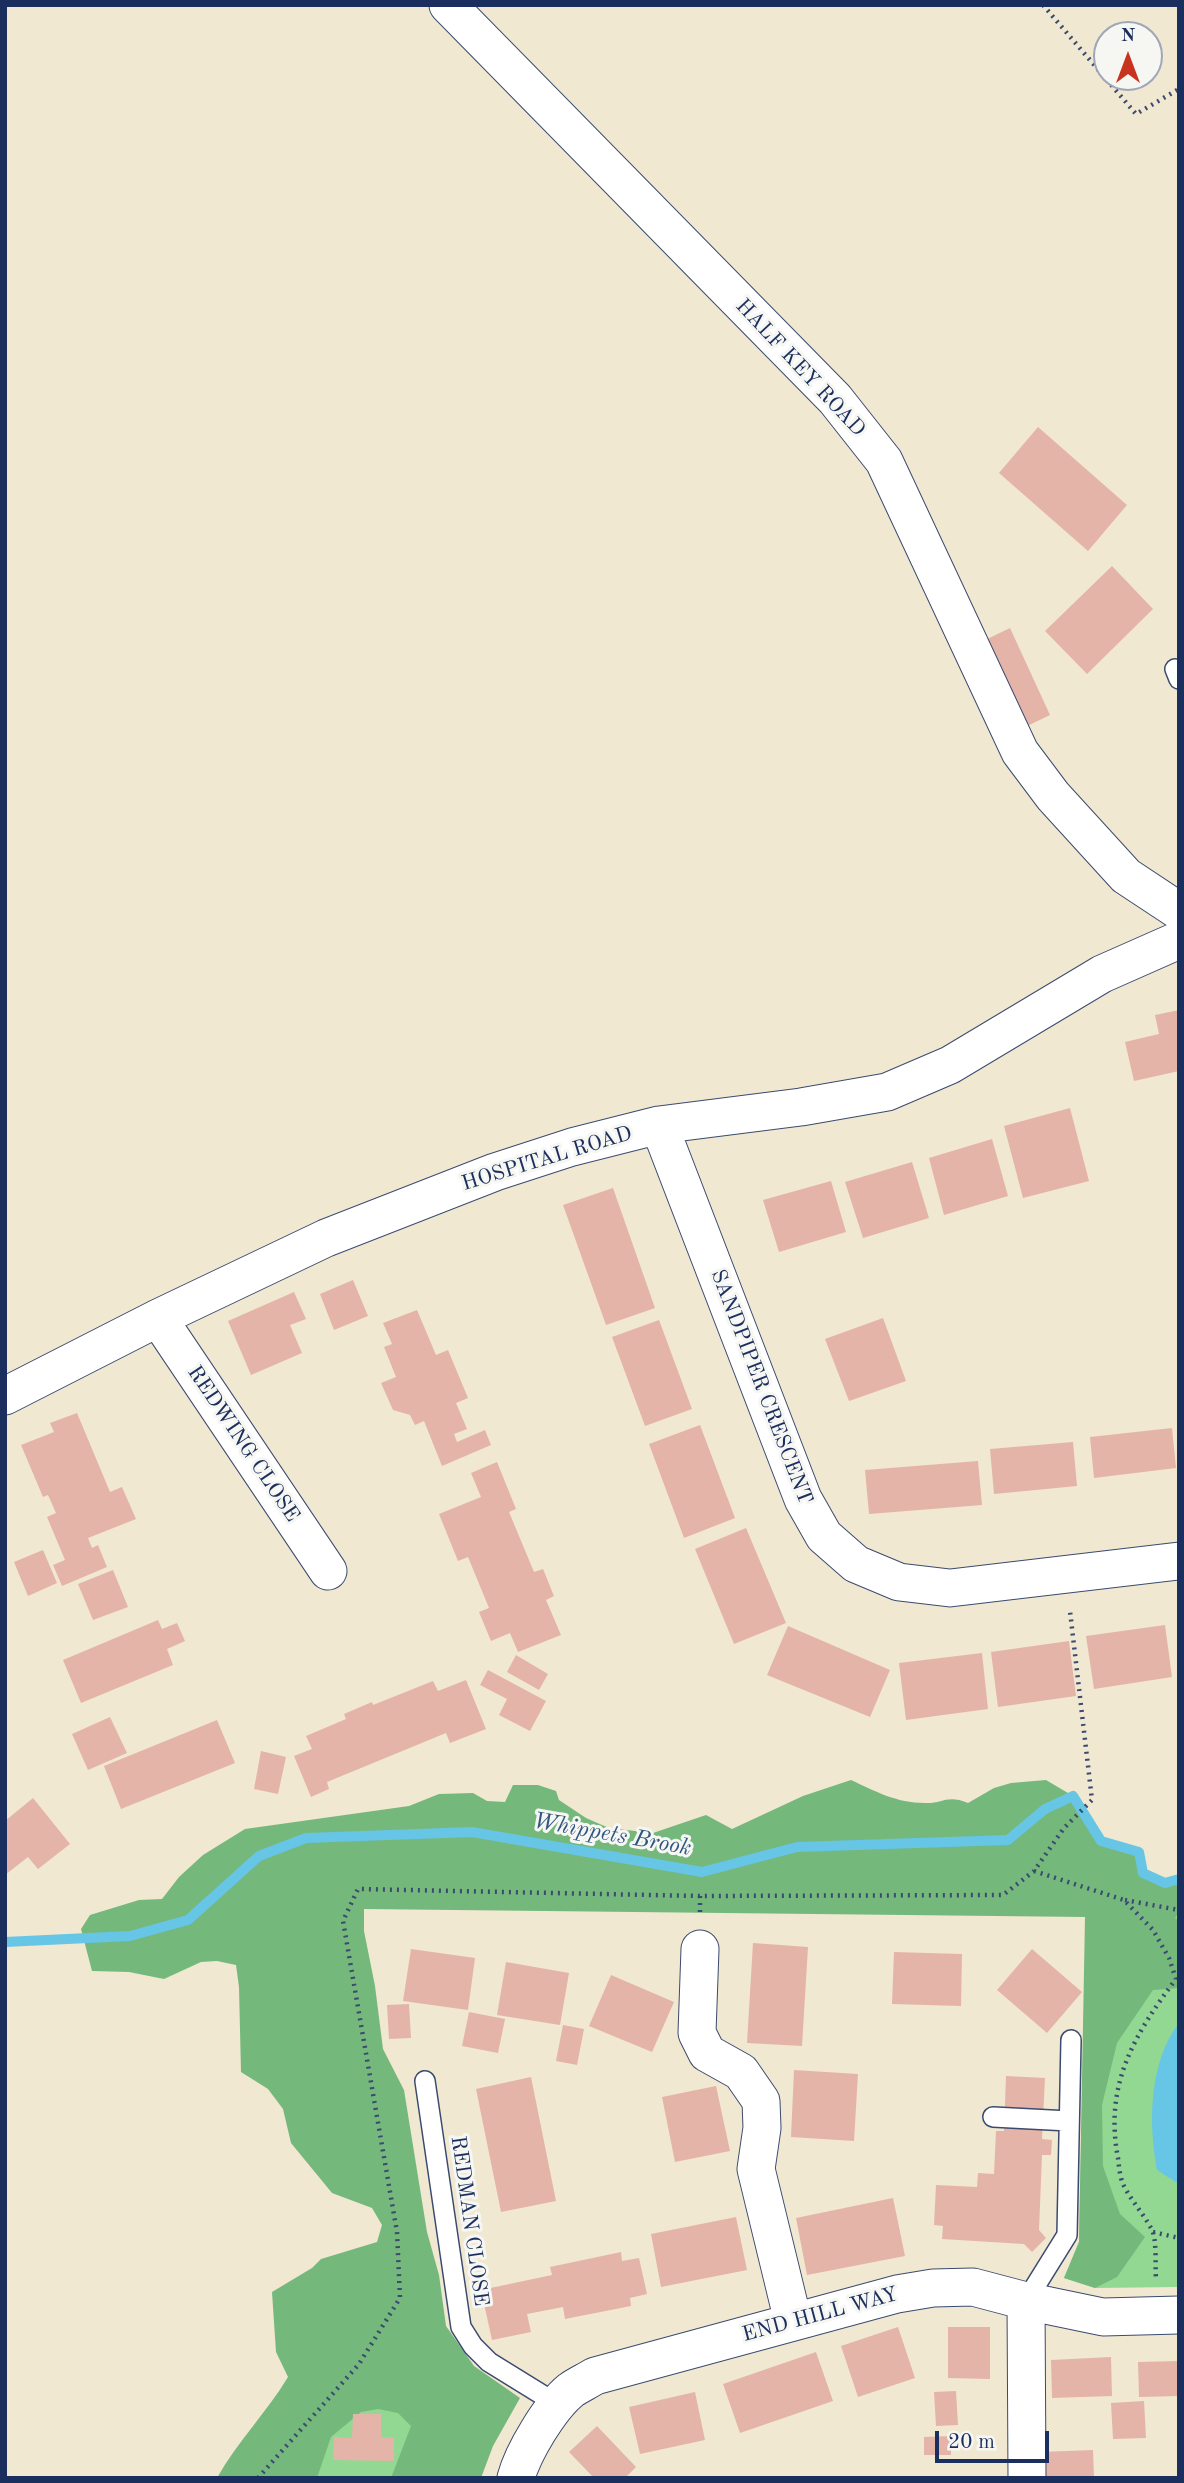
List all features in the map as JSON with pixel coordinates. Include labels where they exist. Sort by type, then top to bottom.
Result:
[{"type":"street","name":"HALF KEY ROAD","points":[[448,5],[835,400],[884,461],[1020,751],[1053,796],[1126,876],[1179,911]]},
{"type":"street","name":"HOSPITAL ROAD","points":[[5,1396],[326,1237],[495,1172],[572,1146],[659,1125],[802,1107],[887,1091],[950,1065],[1102,974],[1179,940]]},
{"type":"street","name":"SANDPIPER CRESCENT","points":[[659,1125],[803,1499],[824,1536],[856,1564],[900,1582],[950,1588],[1179,1561]]},
{"type":"street","name":"REDWING CLOSE","points":[[158,1318],[328,1571]]},
{"type":"street","points":[[700,1949],[697,2033],[707,2053],[741,2072],[761,2101],[762,2128],[756,2169],[793,2321]]},
{"type":"street","name":"END HILL WAY","points":[[516,2478],[536,2437],[557,2403],[572,2389],[595,2376],[897,2294],[933,2288],[973,2287],[1103,2317],[1168,2315]]},
{"type":"street","points":[[1026,2301],[1027,2478]]},
{"type":"lane","points":[[1026,2301],[1067,2235],[1071,2040]]},
{"type":"lane","name":"REDMAN CLOSE","points":[[425,2081],[461,2327],[473,2346],[489,2362],[557,2403]]},
{"type":"lane","points":[[993,2117],[1069,2121]]},
{"type":"path","points":[[1043,5],[1136,114],[1179,89]]},
{"type":"path","points":[[258,2478],[359,2364],[400,2298],[397,2232],[343,1921],[358,1889],[700,1896],[1003,1895],[1034,1871],[1064,1828],[1092,1800],[1066,1574]]},
{"type":"path","points":[[1034,1871],[1124,1900],[1179,1910]]},
{"type":"path","points":[[1124,1900],[1153,1930],[1178,1979],[1140,2031],[1124,2065],[1115,2105],[1115,2141],[1122,2182],[1153,2232],[1168,2315]]},
{"type":"path","points":[[1153,2232],[1179,2238]]},
{"type":"green space","points":[[851,1780],[886,1796],[905,1801],[931,1803],[955,1799],[968,1803],[994,1788],[1011,1783],[1046,1780],[1073,1796],[1101,1841],[1139,1852],[1143,1873],[1165,1883],[1179,1879],[1179,1912],[1175,1918],[1179,1921],[1179,1988],[1153,1990],[1117,2043],[1102,2105],[1103,2166],[1120,2214],[1145,2237],[1117,2277],[1095,2288],[1064,2278],[1079,2242],[1085,1917],[364,1909],[364,1931],[375,1986],[383,2049],[404,2090],[427,2232],[439,2275],[446,2326],[474,2366],[520,2398],[493,2446],[481,2478],[391,2478],[411,2426],[398,2413],[378,2409],[361,2412],[331,2437],[317,2478],[217,2478],[288,2377],[276,2352],[272,2292],[312,2268],[321,2259],[377,2242],[382,2225],[372,2208],[332,2193],[291,2143],[283,2109],[268,2089],[241,2072],[236,1965],[217,1961],[201,1962],[164,1979],[129,1972],[92,1971],[81,1929],[90,1915],[139,1900],[162,1899],[179,1877],[203,1855],[245,1829],[409,1806],[439,1794],[473,1793],[487,1801],[505,1802],[513,1785],[538,1785],[556,1791],[559,1800],[586,1818],[609,1828],[653,1833],[706,1815],[732,1829],[803,1796]]},
{"type":"green space","points":[[1179,1892],[1179,2287],[1095,2288],[1064,2278],[1079,2242],[1086,1917]]},
{"type":"green space","points":[[374,2372],[481,2478],[279,2478]]},
{"type":"water","points":[[1179,2023],[1179,2184],[1157,2170],[1152,2113],[1156,2074],[1169,2039]]},
{"type":"building","points":[[1038,427],[1127,505],[1088,551],[999,473]]},
{"type":"building","points":[[1112,566],[1153,609],[1087,674],[1045,631]]},
{"type":"building","points":[[1010,628],[1050,715],[1021,729],[981,642]]},
{"type":"building","points":[[1179,1010],[1179,1071],[1134,1081],[1125,1042],[1159,1034],[1155,1015]]},
{"type":"building","points":[[1070,1108],[1089,1181],[1023,1198],[1004,1126]]},
{"type":"building","points":[[992,1139],[1008,1196],[944,1215],[929,1158]]},
{"type":"building","points":[[912,1162],[929,1218],[863,1238],[845,1182]]},
{"type":"building","points":[[831,1181],[846,1232],[779,1252],[763,1200]]},
{"type":"building","points":[[613,1188],[655,1308],[606,1325],[563,1205]]},
{"type":"building","points":[[353,1280],[368,1316],[334,1330],[320,1294]]},
{"type":"building","points":[[294,1292],[306,1319],[290,1325],[302,1353],[251,1375],[228,1321]]},
{"type":"building","points":[[417,1310],[436,1355],[448,1350],[468,1398],[456,1403],[467,1429],[454,1434],[457,1442],[485,1430],[491,1445],[442,1466],[424,1421],[415,1425],[410,1415],[393,1410],[381,1383],[396,1377],[384,1347],[392,1344],[383,1323]]},
{"type":"building","points":[[883,1318],[906,1381],[849,1401],[825,1339]]},
{"type":"building","points":[[659,1320],[692,1409],[645,1426],[612,1337]]},
{"type":"building","points":[[77,1413],[110,1492],[122,1487],[136,1519],[88,1538],[92,1548],[98,1545],[107,1567],[62,1586],[53,1565],[65,1560],[47,1517],[56,1513],[48,1495],[43,1497],[21,1445],[54,1432],[50,1423]]},
{"type":"building","points":[[700,1425],[735,1518],[684,1538],[649,1444]]},
{"type":"building","points":[[1172,1428],[1176,1468],[1094,1478],[1090,1437]]},
{"type":"building","points":[[1073,1442],[1077,1486],[994,1494],[990,1449]]},
{"type":"building","points":[[978,1461],[982,1505],[869,1514],[865,1470]]},
{"type":"building","points":[[497,1462],[516,1509],[509,1512],[534,1572],[543,1569],[554,1596],[546,1600],[561,1635],[518,1652],[510,1633],[491,1641],[479,1612],[489,1608],[468,1557],[458,1561],[439,1514],[481,1497],[471,1473]]},
{"type":"building","points":[[746,1528],[786,1623],[734,1644],[695,1549]]},
{"type":"building","points":[[43,1550],[57,1583],[28,1596],[14,1562]]},
{"type":"building","points":[[113,1570],[128,1607],[93,1620],[78,1584]]},
{"type":"building","points":[[158,1620],[162,1629],[177,1623],[185,1641],[167,1649],[173,1665],[81,1703],[63,1660]]},
{"type":"building","points":[[1165,1625],[1172,1677],[1094,1689],[1086,1636]]},
{"type":"building","points":[[788,1626],[890,1670],[870,1717],[767,1675]]},
{"type":"building","points":[[1069,1641],[1076,1696],[998,1707],[991,1652]]},
{"type":"building","points":[[982,1653],[988,1709],[906,1720],[899,1663]]},
{"type":"building","points":[[516,1655],[548,1674],[539,1690],[507,1672]]},
{"type":"building","points":[[488,1670],[546,1701],[530,1731],[499,1715],[507,1699],[480,1685]]},
{"type":"building","points":[[466,1680],[486,1729],[450,1743],[446,1733],[327,1782],[329,1789],[311,1797],[294,1756],[312,1749],[306,1736],[346,1719],[344,1714],[372,1702],[373,1705],[433,1681],[438,1691]]},
{"type":"building","points":[[110,1717],[127,1753],[88,1770],[72,1734]]},
{"type":"building","points":[[217,1720],[235,1763],[121,1809],[104,1766]]},
{"type":"building","points":[[261,1751],[286,1757],[278,1794],[254,1789]]},
{"type":"building","points":[[33,1798],[70,1844],[38,1869],[28,1857],[5,1875],[5,1821]]},
{"type":"building","points":[[753,1943],[808,1947],[802,2046],[747,2043]]},
{"type":"building","points":[[411,1949],[475,1958],[468,2010],[403,2001]]},
{"type":"building","points":[[1032,1949],[1082,1992],[1047,2033],[997,1990]]},
{"type":"building","points":[[894,1952],[962,1954],[961,2006],[892,2004]]},
{"type":"building","points":[[506,1962],[569,1973],[560,2025],[497,2015]]},
{"type":"building","points":[[611,1975],[674,2002],[652,2052],[589,2026]]},
{"type":"building","points":[[409,2004],[411,2038],[389,2039],[387,2005]]},
{"type":"building","points":[[469,2012],[505,2019],[498,2053],[462,2046]]},
{"type":"building","points":[[563,2025],[584,2029],[577,2065],[556,2061]]},
{"type":"building","points":[[794,2070],[858,2074],[854,2141],[791,2137]]},
{"type":"building","points":[[1006,2076],[1045,2078],[1042,2139],[1052,2140],[1051,2155],[1042,2155],[1039,2230],[1046,2238],[1032,2252],[1024,2244],[942,2239],[943,2226],[934,2225],[936,2185],[977,2187],[978,2173],[994,2174],[996,2131],[1004,2131]]},
{"type":"building","points":[[531,2077],[556,2201],[501,2212],[476,2089]]},
{"type":"building","points":[[716,2086],[730,2151],[675,2162],[662,2097]]},
{"type":"building","points":[[893,2198],[905,2256],[807,2275],[796,2218]]},
{"type":"building","points":[[736,2217],[747,2270],[661,2287],[651,2234]]},
{"type":"building","points":[[621,2252],[622,2261],[639,2258],[647,2294],[630,2298],[631,2306],[565,2319],[563,2307],[527,2314],[531,2332],[492,2340],[481,2290],[552,2275],[550,2267]]},
{"type":"building","points":[[898,2327],[915,2378],[858,2397],[841,2346]]},
{"type":"building","points":[[948,2327],[990,2327],[990,2379],[948,2378]]},
{"type":"building","points":[[816,2352],[833,2401],[740,2433],[723,2384]]},
{"type":"building","points":[[1111,2357],[1112,2396],[1052,2398],[1051,2360]]},
{"type":"building","points":[[1179,2361],[1179,2396],[1139,2397],[1138,2362]]},
{"type":"building","points":[[956,2391],[958,2425],[936,2426],[934,2392]]},
{"type":"building","points":[[695,2392],[705,2440],[640,2454],[629,2407]]},
{"type":"building","points":[[1144,2401],[1146,2438],[1113,2439],[1111,2403]]},
{"type":"building","points":[[353,2414],[381,2414],[381,2437],[394,2438],[394,2461],[333,2460],[334,2437],[352,2438]]},
{"type":"building","points":[[597,2426],[636,2467],[625,2478],[594,2478],[569,2452]]},
{"type":"building","points":[[951,2436],[951,2455],[924,2455],[924,2437]]},
{"type":"building","points":[[1093,2450],[1094,2478],[1041,2478],[1040,2452]]},
{"type":"waterway","name":"Whippets Brook","points":[[5,1942],[130,1936],[188,1920],[259,1856],[306,1838],[472,1832],[702,1872],[797,1847],[1008,1840],[1045,1809],[1073,1796],[1101,1841],[1139,1852],[1143,1873],[1165,1883],[1179,1879]]}]
